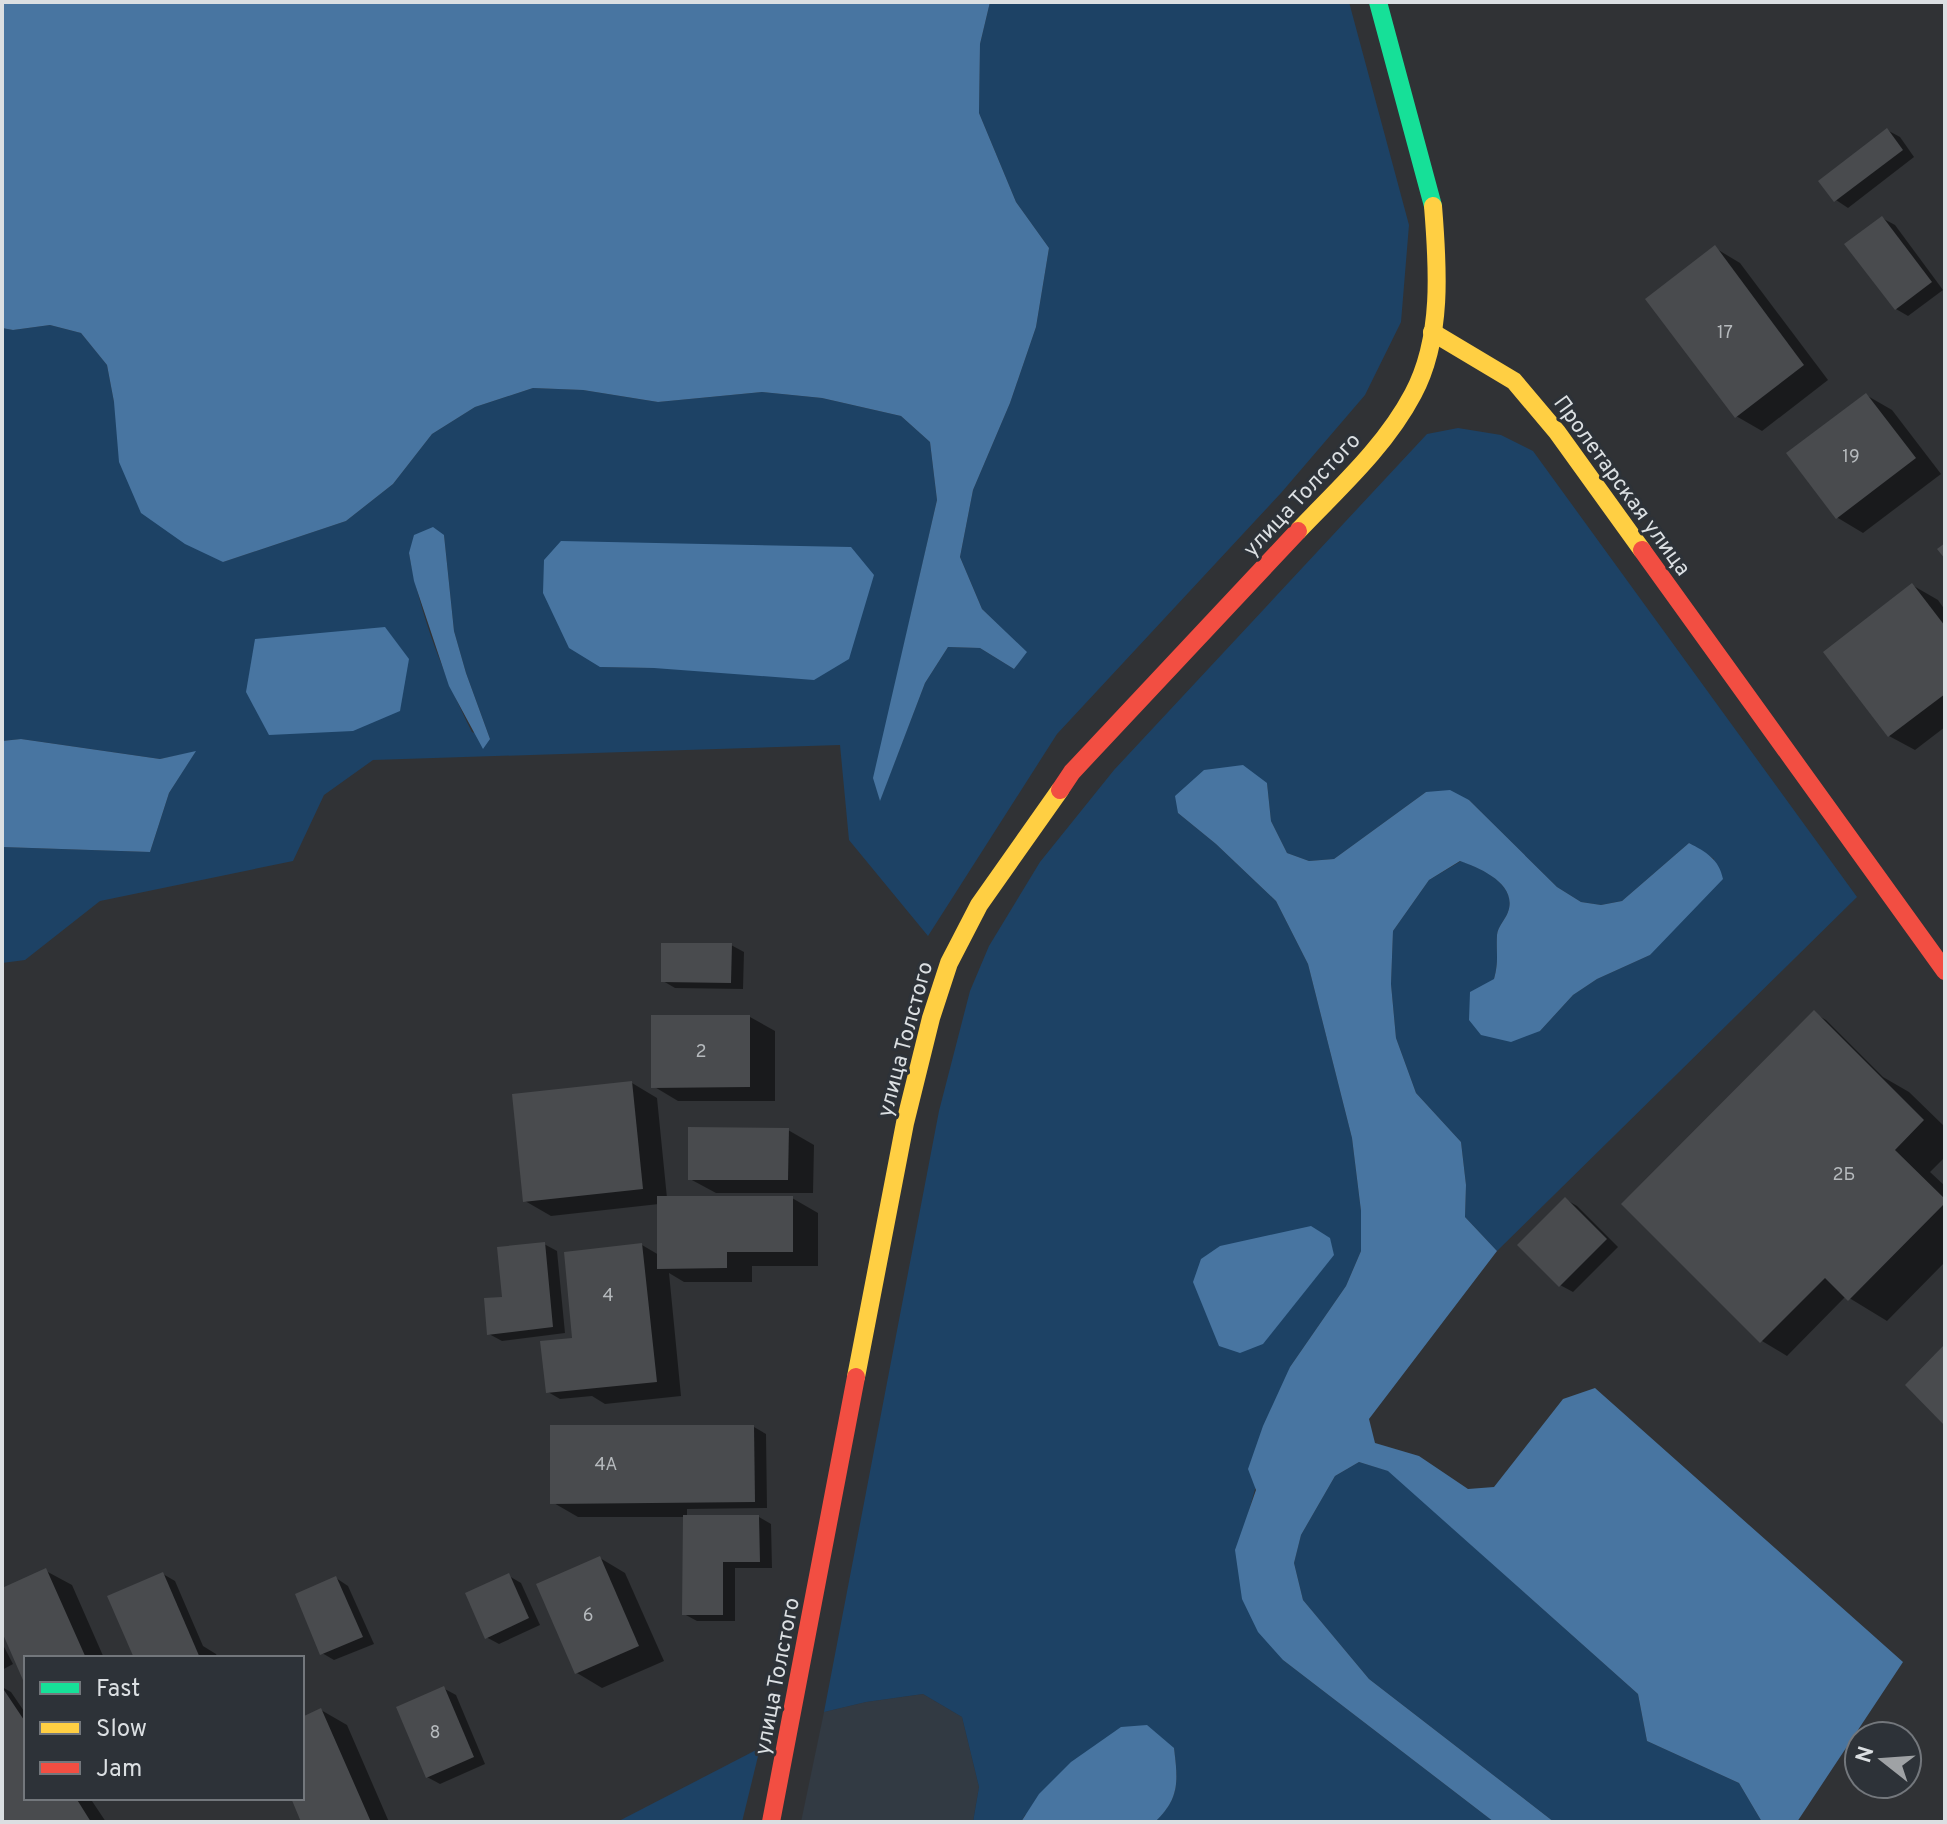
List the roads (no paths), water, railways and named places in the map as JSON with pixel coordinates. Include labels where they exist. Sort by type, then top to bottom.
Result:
[{"type":"main road","points":[[1378,2],[1432,199],[1438,268],[1432,332]]},
{"type":"main road","name":"Пролетарская улица","points":[[1432,332],[1514,381],[1557,432],[1945,971]]},
{"type":"main road","name":"улица Толстого","points":[[771,1822],[905,1123],[931,1018],[949,963],[979,905],[1072,772],[1381,443],[1413,394],[1425,365],[1432,332]]}]
